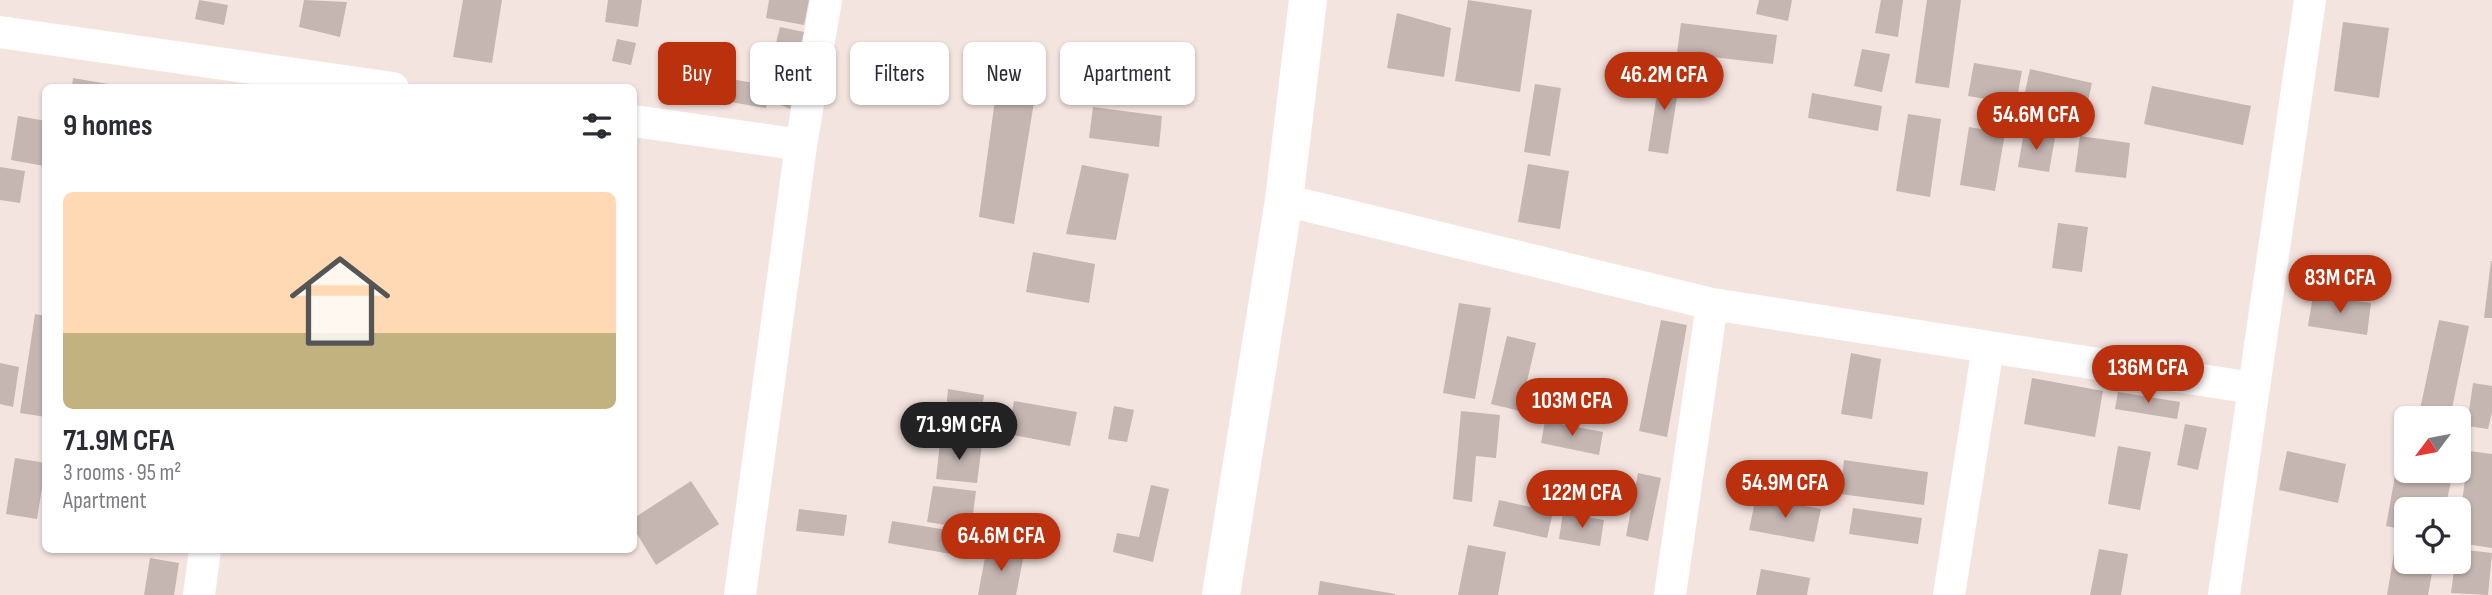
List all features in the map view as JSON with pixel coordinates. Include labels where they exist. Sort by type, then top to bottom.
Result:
[{"type":"street","points":[[740,595],[802,145],[826,0]]},
{"type":"street","points":[[1221,595],[1284,200],[1308,0]]},
{"type":"street","points":[[2224,595],[2310,0]]},
{"type":"street","points":[[0,33],[265,78],[342,84]]},
{"type":"street","points":[[637,121],[802,145]]},
{"type":"street","points":[[1284,200],[1712,304],[2253,388]]},
{"type":"street","points":[[1670,595],[1712,304]]},
{"type":"street","points":[[1949,595],[1988,347]]},
{"type":"street","points":[[199,595],[205,553]]},
{"type":"building","points":[[199,0],[228,5],[224,25],[195,19]]},
{"type":"building","points":[[304,0],[347,2],[340,37],[299,27]]},
{"type":"building","points":[[463,0],[502,0],[492,63],[453,57]]},
{"type":"building","points":[[608,0],[642,0],[638,27],[605,22]]},
{"type":"building","points":[[769,0],[809,0],[804,25],[766,18]]},
{"type":"building","points":[[1468,0],[1532,10],[1520,92],[1455,81]]},
{"type":"building","points":[[1759,0],[1792,0],[1788,21],[1756,14]]},
{"type":"building","points":[[1881,0],[1903,0],[1898,37],[1875,33]]},
{"type":"building","points":[[1927,0],[1961,0],[1949,88],[1915,83]]},
{"type":"building","points":[[1397,13],[1451,28],[1444,77],[1387,68]]},
{"type":"building","points":[[2343,22],[2389,28],[2379,98],[2334,91]]},
{"type":"building","points":[[1681,23],[1777,35],[1773,64],[1677,53]]},
{"type":"building","points":[[780,27],[804,32],[802,42],[776,42]]},
{"type":"building","points":[[617,39],[636,43],[631,65],[612,61]]},
{"type":"building","points":[[1862,49],[1890,54],[1882,92],[1854,86]]},
{"type":"building","points":[[1611,59],[1650,66],[1645,92],[1607,86]]},
{"type":"building","points":[[1974,63],[2022,71],[2016,104],[1968,96]]},
{"type":"building","points":[[1661,69],[1681,72],[1668,154],[1648,151]]},
{"type":"building","points":[[2030,69],[2092,83],[2084,119],[2022,106]]},
{"type":"building","points":[[73,78],[108,84],[72,84]]},
{"type":"building","points":[[736,80],[750,82],[750,105],[766,105],[766,108],[736,103]]},
{"type":"building","points":[[1535,84],[1561,88],[1550,156],[1524,152]]},
{"type":"building","points":[[2152,86],[2251,106],[2243,145],[2144,124]]},
{"type":"building","points":[[1812,93],[1882,106],[1878,131],[1808,118]]},
{"type":"building","points":[[994,105],[1034,105],[1014,224],[979,217]]},
{"type":"building","points":[[1093,107],[1162,116],[1159,147],[1089,138]]},
{"type":"building","points":[[1908,114],[1941,119],[1930,197],[1896,191]]},
{"type":"building","points":[[18,116],[42,120],[42,166],[11,160]]},
{"type":"building","points":[[1969,127],[2005,133],[1995,191],[1960,185]]},
{"type":"building","points":[[2024,132],[2055,138],[2049,172],[2018,167]]},
{"type":"building","points":[[2080,136],[2130,143],[2126,178],[2075,172]]},
{"type":"building","points":[[1528,164],[1569,171],[1560,229],[1518,222]]},
{"type":"building","points":[[1082,165],[1129,174],[1116,240],[1066,234]]},
{"type":"building","points":[[0,167],[25,171],[20,203],[0,200]]},
{"type":"building","points":[[2058,223],[2088,227],[2082,272],[2052,268]]},
{"type":"building","points":[[1033,252],[1095,264],[1089,303],[1026,292]]},
{"type":"building","points":[[2491,261],[2492,318],[2484,318]]},
{"type":"building","points":[[2313,295],[2371,303],[2367,335],[2308,326]]},
{"type":"building","points":[[1459,303],[1491,308],[1475,399],[1443,393]]},
{"type":"building","points":[[35,314],[42,315],[42,416],[20,413]]},
{"type":"building","points":[[1661,320],[1687,325],[1667,437],[1639,431]]},
{"type":"building","points":[[2439,320],[2469,326],[2452,406],[2421,406]]},
{"type":"building","points":[[1507,336],[1536,343],[1520,411],[1491,404]]},
{"type":"building","points":[[1851,353],[1881,359],[1872,419],[1841,414]]},
{"type":"building","points":[[0,363],[19,367],[13,407],[0,404]]},
{"type":"building","points":[[2032,378],[2103,391],[2095,437],[2024,424]]},
{"type":"building","points":[[2473,383],[2492,386],[2492,412],[2488,429],[2471,427],[2470,406]]},
{"type":"building","points":[[948,389],[984,395],[977,441],[944,435]]},
{"type":"building","points":[[2118,392],[2180,402],[2177,419],[2115,409]]},
{"type":"building","points":[[1014,401],[1077,412],[1070,446],[1008,434]]},
{"type":"building","points":[[1114,406],[1134,410],[1127,442],[1108,439]]},
{"type":"building","points":[[1461,411],[1500,415],[1496,458],[1476,456],[1472,502],[1453,499]]},
{"type":"building","points":[[1545,421],[1603,432],[1599,455],[1541,443]]},
{"type":"building","points":[[2185,424],[2207,428],[2198,470],[2177,465]]},
{"type":"building","points":[[940,442],[982,444],[977,483],[936,479]]},
{"type":"building","points":[[2118,446],[2151,452],[2140,510],[2108,504]]},
{"type":"building","points":[[2287,451],[2346,464],[2338,503],[2279,490]]},
{"type":"building","points":[[2471,451],[2492,454],[2492,548],[2471,545],[2471,497],[2463,497],[2465,483],[2471,483]]},
{"type":"building","points":[[15,458],[42,462],[42,488],[37,519],[6,514]]},
{"type":"building","points":[[1844,460],[1928,472],[1924,505],[1840,494]]},
{"type":"building","points":[[1638,473],[1661,478],[1648,541],[1626,536]]},
{"type":"building","points":[[691,481],[719,524],[656,565],[637,534],[637,516]]},
{"type":"building","points":[[2394,482],[2451,483],[2448,497],[2394,497],[2394,528],[2386,526]]},
{"type":"building","points":[[1151,485],[1169,489],[1153,562],[1113,552],[1117,533],[1139,537]]},
{"type":"building","points":[[933,486],[976,491],[971,529],[927,522]]},
{"type":"building","points":[[1756,497],[1821,509],[1814,542],[1749,530]]},
{"type":"building","points":[[1499,500],[1553,512],[1547,538],[1493,526]]},
{"type":"building","points":[[1853,508],[1922,518],[1918,544],[1849,534]]},
{"type":"building","points":[[799,509],[847,515],[844,536],[796,531]]},
{"type":"building","points":[[1563,513],[1604,520],[1600,546],[1559,539]]},
{"type":"building","points":[[892,521],[978,535],[974,558],[888,543]]},
{"type":"building","points":[[1468,545],[1506,552],[1498,595],[1458,595]]},
{"type":"building","points":[[987,547],[1024,554],[1016,595],[978,595]]},
{"type":"building","points":[[2099,549],[2128,554],[2121,595],[2090,595]]},
{"type":"building","points":[[2471,550],[2492,553],[2488,595],[2451,593],[2453,574],[2471,574]]},
{"type":"building","points":[[2394,554],[2394,574],[2432,574],[2428,595],[2387,595]]},
{"type":"building","points":[[150,558],[179,563],[174,595],[144,595]]},
{"type":"building","points":[[1761,569],[1810,578],[1807,595],[1756,595]]},
{"type":"building","points":[[1320,581],[1395,594],[1395,595],[1318,595]]}]
